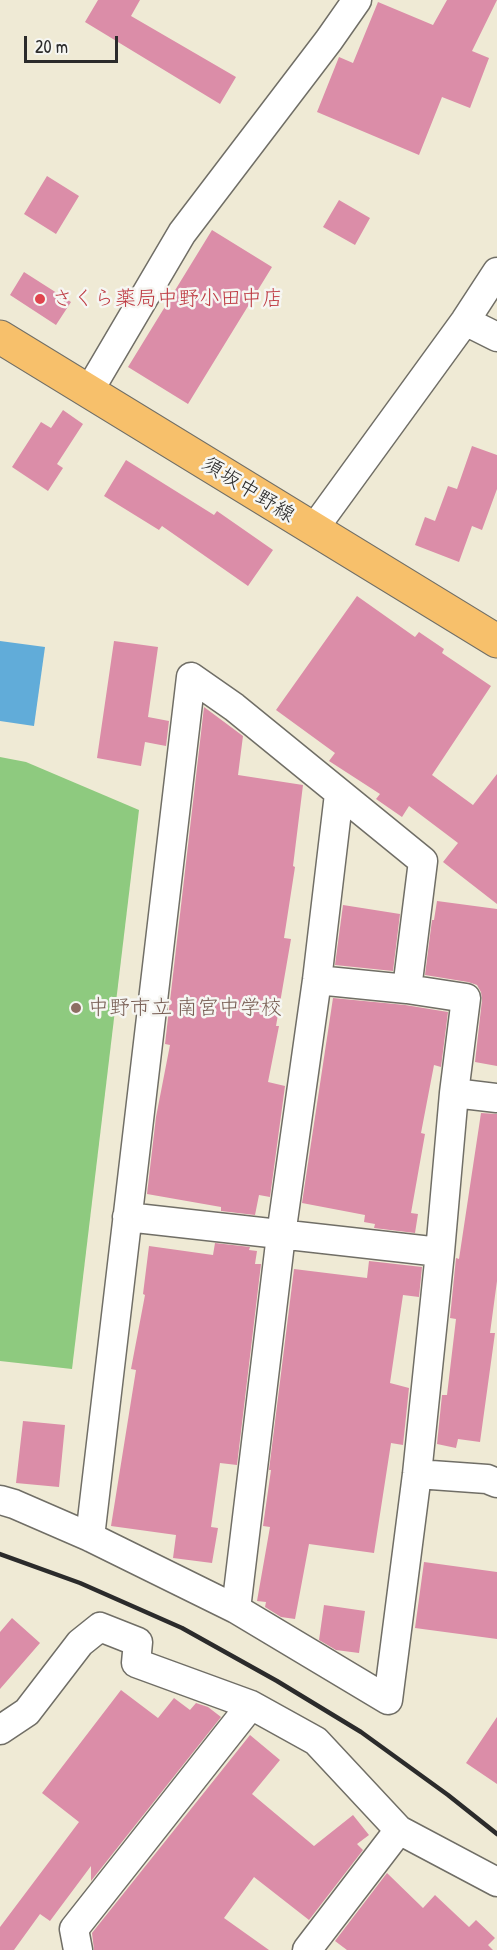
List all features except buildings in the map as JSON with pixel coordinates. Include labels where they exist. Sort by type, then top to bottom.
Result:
[{"type":"main road","name":"須坂中野線","points":[[0,337],[497,641]]},
{"type":"street","points":[[89,391],[182,233],[357,0]]},
{"type":"street","points":[[313,530],[465,321],[497,272]]},
{"type":"street","points":[[465,321],[497,337]]},
{"type":"street","points":[[90,1537],[190,677],[234,707],[423,861],[407,989]]},
{"type":"street","points":[[236,1609],[280,1235],[317,980],[339,794]]},
{"type":"street","points":[[0,1500],[90,1537],[236,1609],[388,1700],[417,1474],[454,1093],[466,998],[407,989],[317,980]]},
{"type":"street","points":[[454,1093],[497,1098]]},
{"type":"street","points":[[127,1217],[440,1252]]},
{"type":"street","points":[[417,1474],[487,1479],[497,1483]]},
{"type":"street","points":[[0,1730],[27,1712],[80,1642],[100,1627],[138,1642],[136,1663],[251,1705],[316,1741],[399,1830],[497,1882]]},
{"type":"street","points":[[78,1950],[74,1929],[251,1705]]},
{"type":"street","points":[[307,1950],[399,1830]]},
{"type":"green space","name":"中野市立 南宮中学校","points":[[0,757],[26,762],[139,810],[72,1369],[0,1361]]},
{"type":"water","points":[[0,641],[45,647],[34,726],[0,721]]},
{"type":"railway","points":[[0,1554],[80,1583],[182,1628],[277,1681],[361,1732],[497,1834]]},
{"type":"place","name":"さくら薬局中野小田中店","points":[[40,299]]},
{"type":"place","name":"中野市立 南宮中学校","points":[[76,1008]]}]
